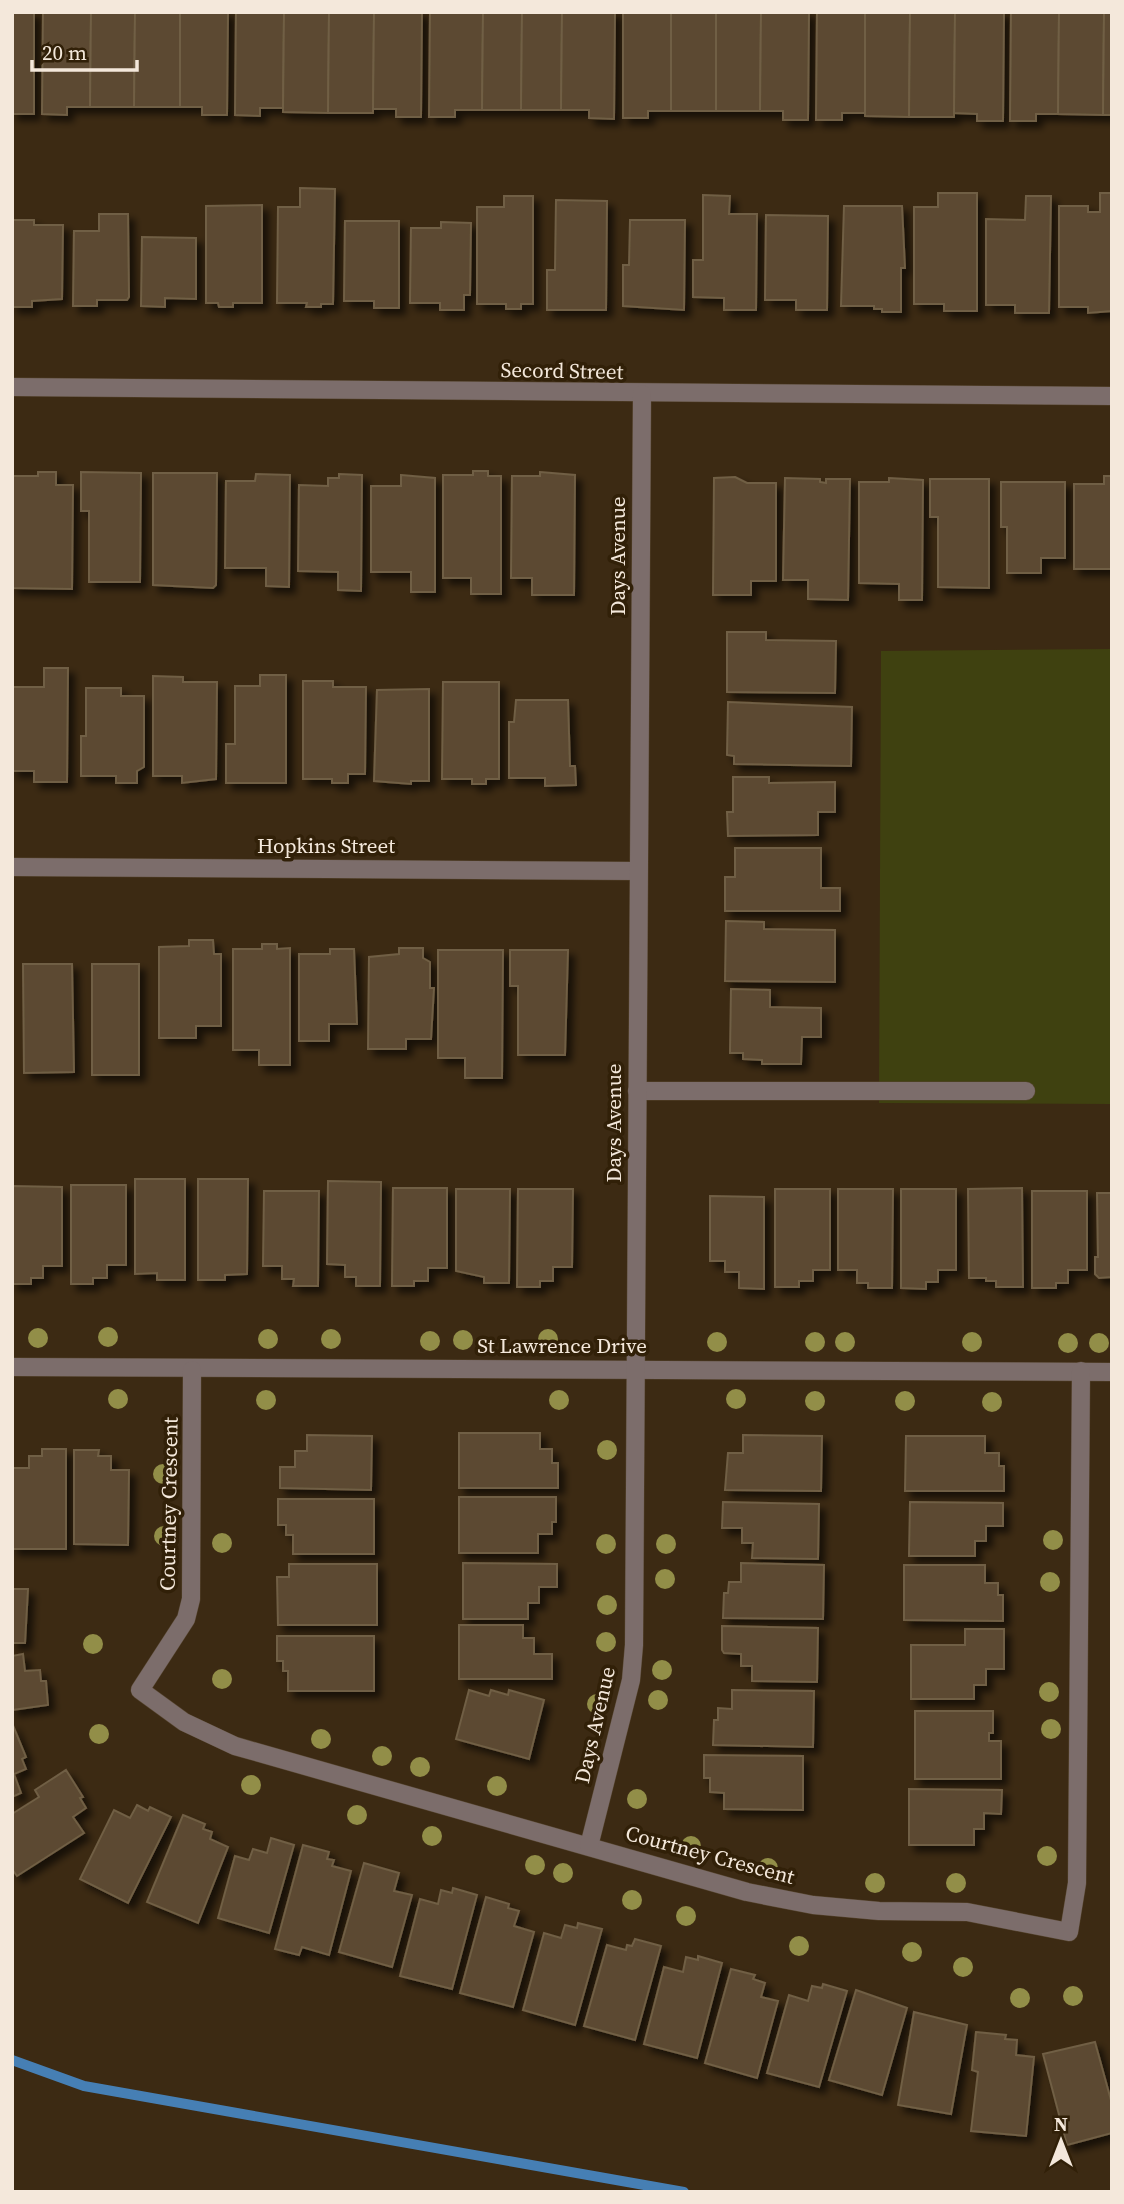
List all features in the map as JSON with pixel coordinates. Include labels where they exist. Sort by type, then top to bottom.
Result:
[{"type":"street","name":"Secord Street","points":[[12,387],[1112,396]]},
{"type":"street","name":"Days Avenue","points":[[589,1846],[631,1680],[642,394]]},
{"type":"street","name":"Hopkins Street","points":[[12,867],[638,871]]},
{"type":"street","points":[[637,1091],[1026,1091]]},
{"type":"street","name":"St Lawrence Drive","points":[[12,1367],[192,1370],[635,1368],[1112,1372]]},
{"type":"street","name":"Courtney Crescent","points":[[192,1370],[191,1600],[186,1619],[140,1690],[184,1722],[235,1746],[747,1892],[813,1905],[879,1911],[967,1912],[1069,1932],[1077,1883],[1081,1371]]},
{"type":"shaded area","points":[[1112,649],[1112,1104],[879,1103],[881,651]]},
{"type":"building","points":[[12,12],[34,12],[34,114],[12,114]]},
{"type":"building","points":[[43,12],[91,12],[90,107],[67,107],[67,115],[42,114]]},
{"type":"building","points":[[91,12],[135,12],[134,107],[90,107]]},
{"type":"building","points":[[135,12],[180,12],[180,107],[134,107]]},
{"type":"building","points":[[180,12],[228,12],[227,115],[202,115],[202,107],[180,107]]},
{"type":"building","points":[[236,12],[284,12],[283,108],[260,108],[260,116],[235,115]]},
{"type":"building","points":[[284,12],[329,12],[328,113],[283,112]]},
{"type":"building","points":[[329,12],[374,12],[373,113],[328,113]]},
{"type":"building","points":[[374,12],[422,12],[421,117],[396,117],[396,109],[373,109]]},
{"type":"building","points":[[430,12],[483,12],[482,110],[455,110],[455,117],[429,117]]},
{"type":"building","points":[[483,12],[522,12],[521,110],[482,110]]},
{"type":"building","points":[[522,12],[562,12],[561,110],[521,110]]},
{"type":"building","points":[[562,12],[615,12],[614,119],[589,118],[589,110],[561,110]]},
{"type":"building","points":[[623,12],[671,12],[671,111],[648,111],[648,118],[623,118]]},
{"type":"building","points":[[671,12],[716,12],[716,111],[671,111]]},
{"type":"building","points":[[716,12],[761,12],[760,111],[716,111]]},
{"type":"building","points":[[761,12],[809,12],[808,120],[783,120],[783,111],[760,111]]},
{"type":"building","points":[[817,12],[865,12],[865,113],[842,113],[842,120],[816,120]]},
{"type":"building","points":[[865,12],[910,12],[909,117],[865,116]]},
{"type":"building","points":[[910,12],[955,12],[954,117],[909,117]]},
{"type":"building","points":[[955,12],[1004,12],[1003,121],[977,121],[977,114],[954,113]]},
{"type":"building","points":[[1011,12],[1059,12],[1058,114],[1036,114],[1036,121],[1010,121]]},
{"type":"building","points":[[1059,12],[1104,12],[1103,115],[1058,114]]},
{"type":"building","points":[[1104,12],[1112,12],[1112,115],[1103,115]]},
{"type":"building","points":[[300,188],[335,189],[333,304],[321,304],[321,307],[306,307],[307,303],[277,303],[278,207],[300,207]]},
{"type":"building","points":[[938,193],[977,193],[977,311],[944,311],[944,304],[914,304],[914,207],[938,207]]},
{"type":"building","points":[[1100,193],[1112,193],[1112,311],[1088,313],[1088,307],[1059,307],[1059,206],[1088,206],[1088,212],[1100,212]]},
{"type":"building","points":[[703,195],[730,196],[729,214],[757,214],[756,310],[724,310],[724,298],[693,297],[693,260],[703,260]]},
{"type":"building","points":[[504,196],[533,196],[533,304],[521,304],[521,309],[506,309],[506,304],[477,304],[477,207],[504,207]]},
{"type":"building","points":[[1026,196],[1051,196],[1049,313],[1015,313],[1015,305],[986,305],[986,219],[1025,220]]},
{"type":"building","points":[[556,200],[607,201],[606,310],[547,310],[547,270],[555,270]]},
{"type":"building","points":[[262,205],[262,303],[233,303],[233,307],[219,307],[218,303],[206,303],[206,206]]},
{"type":"building","points":[[844,206],[902,206],[905,268],[901,268],[901,312],[882,312],[882,309],[874,309],[874,306],[841,306]]},
{"type":"building","points":[[99,214],[128,214],[129,297],[127,300],[97,300],[97,306],[73,306],[74,231],[99,231]]},
{"type":"building","points":[[766,215],[828,216],[827,310],[796,310],[796,300],[765,300]]},
{"type":"building","points":[[12,220],[34,220],[34,225],[63,225],[62,299],[32,301],[32,307],[12,307]]},
{"type":"building","points":[[630,220],[685,220],[684,310],[623,306],[623,265],[629,265]]},
{"type":"building","points":[[345,221],[399,221],[399,308],[374,308],[374,301],[344,301]]},
{"type":"building","points":[[441,222],[471,223],[470,295],[464,295],[464,310],[440,310],[440,303],[410,303],[411,228],[441,228]]},
{"type":"building","points":[[142,237],[196,238],[196,299],[165,298],[165,307],[141,306]]},
{"type":"building","points":[[473,471],[488,471],[488,476],[501,476],[501,594],[471,594],[471,578],[443,578],[443,475],[473,475]]},
{"type":"building","points":[[38,472],[56,472],[56,485],[73,485],[72,589],[12,588],[12,476],[38,476]]},
{"type":"building","points":[[81,472],[141,473],[140,582],[89,582],[89,511],[81,511]]},
{"type":"building","points":[[540,472],[575,475],[574,595],[532,595],[532,578],[511,578],[512,476],[540,476]]},
{"type":"building","points":[[153,473],[217,473],[216,585],[213,588],[153,585]]},
{"type":"building","points":[[256,474],[290,475],[289,587],[266,586],[266,568],[225,568],[226,481],[255,481]]},
{"type":"building","points":[[339,474],[362,475],[361,591],[338,590],[338,572],[298,571],[299,485],[328,486],[328,478],[339,478]]},
{"type":"building","points":[[401,475],[435,478],[435,592],[411,592],[411,572],[371,572],[371,486],[401,486]]},
{"type":"building","points":[[1104,476],[1112,476],[1112,569],[1074,569],[1074,484],[1104,484]]},
{"type":"building","points":[[735,477],[747,483],[776,483],[776,581],[751,581],[751,595],[713,595],[714,478]]},
{"type":"building","points":[[785,478],[820,479],[820,482],[826,483],[826,479],[850,479],[848,600],[808,599],[808,580],[783,580]]},
{"type":"building","points":[[889,478],[923,480],[922,600],[899,600],[899,584],[859,583],[859,482],[889,482]]},
{"type":"building","points":[[930,479],[989,479],[989,588],[938,587],[938,517],[930,517]]},
{"type":"building","points":[[1001,482],[1065,482],[1065,558],[1041,558],[1041,573],[1007,573],[1007,527],[1001,527]]},
{"type":"building","points":[[727,632],[766,632],[766,640],[836,641],[835,693],[727,692]]},
{"type":"building","points":[[44,668],[68,668],[67,782],[34,782],[34,771],[12,771],[12,687],[44,687]]},
{"type":"building","points":[[260,675],[286,675],[286,783],[226,783],[226,744],[235,744],[235,686],[260,686]]},
{"type":"building","points":[[153,676],[183,677],[183,682],[217,682],[216,779],[182,783],[182,776],[153,776]]},
{"type":"building","points":[[303,681],[333,681],[333,687],[366,687],[365,774],[348,774],[348,783],[332,783],[332,779],[303,779]]},
{"type":"building","points":[[443,682],[499,682],[499,779],[486,779],[486,784],[472,784],[472,779],[442,779]]},
{"type":"building","points":[[86,688],[121,688],[121,696],[144,696],[144,767],[137,771],[137,783],[116,783],[116,776],[81,776],[81,736],[86,736]]},
{"type":"building","points":[[429,689],[429,781],[411,781],[411,784],[374,781],[377,690]]},
{"type":"building","points":[[516,700],[568,700],[570,766],[575,766],[576,785],[545,786],[545,778],[509,778],[509,722],[514,722]]},
{"type":"building","points":[[728,702],[852,707],[851,766],[734,764],[734,756],[727,755]]},
{"type":"building","points":[[733,777],[769,777],[769,783],[835,782],[835,812],[818,812],[818,835],[728,836],[727,812],[733,812]]},
{"type":"building","points":[[735,848],[821,848],[821,888],[840,888],[840,911],[725,911],[725,877],[735,877]]},
{"type":"building","points":[[726,921],[764,922],[764,929],[835,930],[835,982],[725,981]]},
{"type":"building","points":[[189,940],[213,940],[214,954],[221,954],[221,1026],[196,1026],[196,1038],[159,1038],[159,947],[189,946]]},
{"type":"building","points":[[262,944],[277,944],[277,949],[290,948],[290,1065],[259,1065],[259,1050],[233,1050],[233,949],[262,949]]},
{"type":"building","points":[[399,948],[423,948],[423,958],[430,962],[430,988],[434,988],[431,1039],[406,1039],[406,1049],[368,1049],[369,957],[399,954]]},
{"type":"building","points":[[330,949],[354,949],[357,1024],[329,1024],[329,1041],[299,1041],[299,954],[330,954]]},
{"type":"building","points":[[438,950],[503,950],[502,1078],[465,1078],[465,1058],[438,1058]]},
{"type":"building","points":[[510,950],[568,950],[565,1055],[518,1055],[518,986],[510,986]]},
{"type":"building","points":[[23,964],[72,964],[74,1072],[24,1073]]},
{"type":"building","points":[[92,964],[139,964],[139,1075],[92,1075]]},
{"type":"building","points":[[731,989],[770,990],[770,1007],[821,1008],[821,1037],[802,1037],[801,1064],[762,1064],[762,1060],[743,1059],[743,1053],[730,1053]]},
{"type":"building","points":[[135,1179],[185,1179],[185,1280],[157,1280],[157,1273],[135,1274]]},
{"type":"building","points":[[198,1179],[248,1179],[247,1274],[225,1275],[225,1280],[198,1280]]},
{"type":"building","points":[[328,1181],[381,1182],[380,1286],[356,1286],[356,1277],[345,1277],[345,1265],[327,1264]]},
{"type":"building","points":[[71,1185],[126,1185],[126,1265],[107,1265],[107,1278],[93,1278],[93,1284],[71,1284]]},
{"type":"building","points":[[12,1186],[62,1187],[62,1266],[43,1266],[43,1278],[31,1278],[31,1284],[12,1284]]},
{"type":"building","points":[[393,1188],[447,1188],[447,1268],[428,1268],[428,1281],[414,1281],[414,1286],[392,1286]]},
{"type":"building","points":[[1022,1188],[1023,1287],[996,1287],[996,1281],[969,1278],[968,1189]]},
{"type":"building","points":[[456,1189],[510,1189],[509,1283],[484,1283],[484,1277],[456,1271]]},
{"type":"building","points":[[518,1189],[573,1189],[572,1267],[553,1267],[553,1281],[540,1281],[540,1287],[517,1287]]},
{"type":"building","points":[[775,1189],[830,1189],[830,1270],[813,1270],[813,1281],[799,1281],[799,1287],[775,1287]]},
{"type":"building","points":[[838,1189],[893,1189],[892,1288],[868,1288],[868,1283],[857,1283],[857,1270],[838,1270]]},
{"type":"building","points":[[901,1189],[956,1189],[956,1270],[938,1270],[938,1282],[926,1282],[926,1289],[901,1288]]},
{"type":"building","points":[[264,1191],[319,1191],[318,1286],[293,1286],[294,1279],[282,1279],[282,1266],[263,1266]]},
{"type":"building","points":[[1032,1191],[1087,1191],[1087,1270],[1068,1270],[1068,1283],[1056,1283],[1056,1288],[1032,1288]]},
{"type":"building","points":[[1097,1193],[1112,1193],[1112,1277],[1099,1278],[1095,1274],[1095,1257],[1098,1257]]},
{"type":"building","points":[[710,1196],[764,1197],[764,1289],[739,1288],[739,1272],[725,1272],[725,1261],[710,1261]]},
{"type":"building","points":[[459,1433],[540,1433],[540,1449],[552,1449],[552,1463],[558,1463],[558,1488],[459,1488]]},
{"type":"building","points":[[307,1435],[372,1436],[371,1490],[280,1488],[280,1467],[295,1467],[295,1451],[307,1451]]},
{"type":"building","points":[[743,1435],[822,1436],[821,1491],[725,1490],[728,1453],[743,1453]]},
{"type":"building","points":[[906,1436],[985,1436],[985,1453],[999,1453],[999,1466],[1004,1466],[1004,1491],[905,1491]]},
{"type":"building","points":[[42,1449],[66,1449],[66,1549],[12,1549],[12,1468],[29,1468],[29,1456],[42,1456]]},
{"type":"building","points":[[74,1450],[99,1450],[98,1456],[111,1456],[111,1470],[129,1470],[128,1545],[74,1544]]},
{"type":"building","points":[[459,1497],[556,1497],[556,1522],[552,1522],[552,1534],[538,1534],[538,1553],[459,1553]]},
{"type":"building","points":[[278,1499],[374,1499],[374,1554],[293,1554],[293,1535],[286,1535],[286,1525],[278,1525]]},
{"type":"building","points":[[723,1502],[819,1504],[818,1559],[752,1558],[753,1543],[742,1543],[742,1528],[722,1528]]},
{"type":"building","points":[[910,1502],[1003,1503],[1003,1526],[986,1526],[986,1541],[975,1541],[975,1556],[909,1556]]},
{"type":"building","points":[[463,1563],[557,1564],[557,1587],[539,1587],[539,1603],[528,1603],[528,1619],[463,1619]]},
{"type":"building","points":[[741,1563],[824,1565],[823,1619],[723,1618],[724,1593],[728,1593],[729,1582],[741,1582]]},
{"type":"building","points":[[289,1564],[377,1564],[377,1625],[278,1625],[277,1577],[289,1577]]},
{"type":"building","points":[[904,1565],[985,1565],[985,1583],[998,1583],[998,1595],[1003,1595],[1003,1621],[904,1620]]},
{"type":"building","points":[[12,1589],[28,1589],[25,1643],[12,1643]]},
{"type":"building","points":[[459,1625],[523,1625],[523,1638],[534,1638],[534,1654],[552,1654],[552,1679],[459,1679]]},
{"type":"building","points":[[722,1626],[818,1628],[817,1682],[752,1681],[752,1666],[741,1666],[741,1654],[724,1653],[722,1650]]},
{"type":"building","points":[[965,1629],[1004,1629],[1004,1669],[986,1669],[986,1685],[974,1685],[974,1699],[911,1699],[911,1645],[965,1645]]},
{"type":"building","points":[[277,1636],[374,1636],[374,1691],[288,1691],[288,1671],[283,1671],[283,1661],[277,1661]]},
{"type":"building","points":[[23,1654],[25,1671],[40,1670],[41,1681],[46,1681],[48,1705],[12,1710],[12,1656]]},
{"type":"building","points":[[469,1690],[489,1696],[491,1690],[508,1695],[509,1690],[544,1700],[529,1759],[456,1739]]},
{"type":"building","points":[[732,1690],[814,1691],[813,1747],[713,1745],[714,1720],[718,1720],[718,1708],[732,1709]]},
{"type":"building","points":[[915,1711],[993,1711],[993,1733],[989,1733],[989,1741],[1001,1741],[1001,1779],[915,1779]]},
{"type":"building","points":[[12,1723],[26,1757],[22,1759],[26,1769],[14,1774],[21,1793],[12,1797]]},
{"type":"building","points":[[704,1755],[803,1756],[803,1810],[724,1809],[724,1793],[710,1792],[710,1778],[704,1778]]},
{"type":"building","points":[[66,1770],[83,1797],[80,1798],[86,1808],[73,1817],[84,1833],[17,1876],[12,1869],[12,1814],[39,1797],[35,1790]]},
{"type":"building","points":[[909,1789],[1002,1790],[1001,1814],[984,1813],[984,1829],[974,1829],[974,1845],[909,1845]]},
{"type":"building","points":[[137,1805],[148,1811],[150,1807],[171,1817],[128,1903],[80,1879],[114,1810],[130,1818]]},
{"type":"building","points":[[183,1815],[205,1824],[203,1829],[212,1832],[210,1839],[228,1847],[198,1923],[147,1902]]},
{"type":"building","points":[[271,1838],[294,1845],[269,1933],[218,1918],[235,1856],[249,1860],[253,1849],[267,1853]]},
{"type":"building","points":[[303,1845],[329,1852],[327,1859],[334,1860],[332,1866],[351,1871],[329,1955],[302,1947],[299,1955],[275,1949]]},
{"type":"building","points":[[364,1863],[399,1873],[394,1891],[412,1895],[392,1967],[339,1952]]},
{"type":"building","points":[[453,1888],[477,1895],[452,1989],[400,1976],[420,1899],[438,1904],[441,1890],[452,1893]]},
{"type":"building","points":[[486,1897],[509,1904],[508,1908],[519,1911],[514,1926],[534,1932],[513,2007],[460,1993]]},
{"type":"building","points":[[578,1923],[602,1929],[575,2025],[523,2010],[544,1933],[561,1938],[565,1925],[577,1928]]},
{"type":"building","points":[[635,1939],[661,1946],[635,2040],[584,2026],[607,1945],[626,1950],[627,1945],[632,1946]]},
{"type":"building","points":[[698,1956],[722,1963],[697,2058],[644,2044],[664,1967],[683,1972],[686,1957],[698,1960]]},
{"type":"building","points":[[731,1969],[755,1975],[753,1979],[765,1983],[761,1997],[778,2001],[757,2078],[705,2063]]},
{"type":"building","points":[[823,1984],[847,1991],[819,2087],[767,2073],[789,1995],[808,2001],[812,1986],[822,1988]]},
{"type":"building","points":[[856,1990],[907,2008],[882,2095],[829,2080]]},
{"type":"building","points":[[914,2012],[967,2025],[951,2114],[898,2105]]},
{"type":"building","points":[[976,2032],[1006,2035],[1005,2039],[1017,2040],[1016,2055],[1034,2057],[1026,2136],[971,2131],[978,2072],[972,2070]]},
{"type":"building","points":[[1095,2042],[1112,2104],[1112,2133],[1067,2145],[1043,2054]]},
{"type":"waterway","points":[[12,2060],[84,2086],[684,2192]]}]
